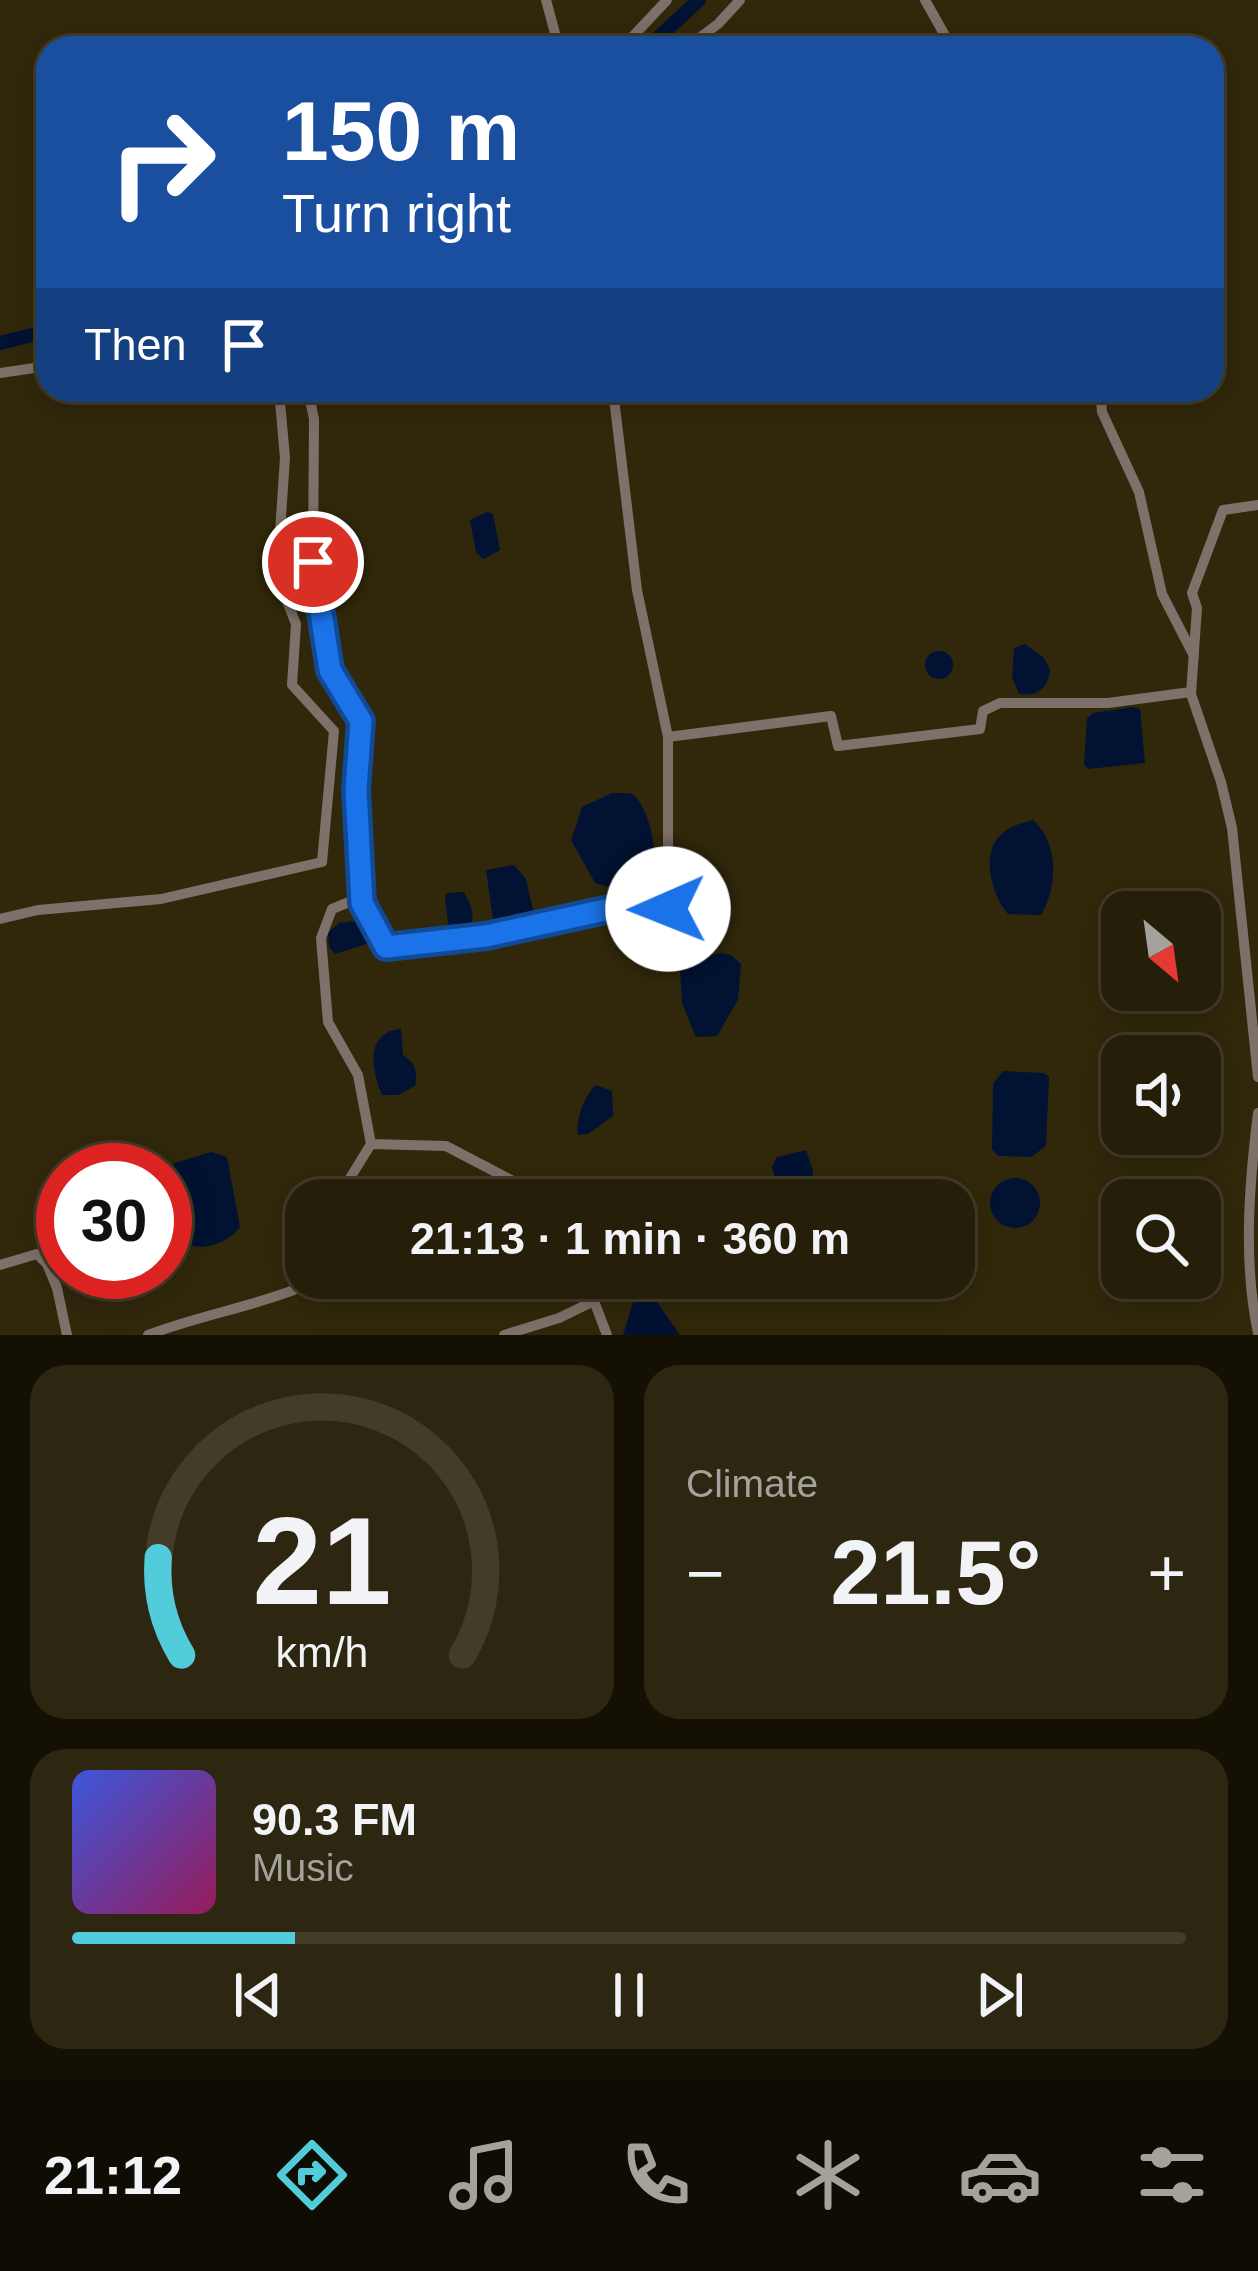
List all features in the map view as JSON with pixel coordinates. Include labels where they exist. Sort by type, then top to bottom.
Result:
[{"type":"street","points":[[546,0],[556,36]]},
{"type":"street","points":[[633,36],[667,0]]},
{"type":"street","points":[[702,36],[740,0]]},
{"type":"street","points":[[925,0],[945,36]]},
{"type":"street","points":[[0,373],[36,368]]},
{"type":"street","points":[[0,919],[38,910],[161,899],[322,862],[334,731],[292,685],[296,624],[278,576],[285,458],[280,402]]},
{"type":"street","points":[[310,402],[313,562],[330,670],[361,721],[356,790],[362,903]]},
{"type":"street","points":[[349,1179],[371,1144],[358,1075],[328,1022],[321,938],[332,909],[359,898],[386,947],[486,936],[628,905],[668,909],[668,737],[637,590],[614,402]]},
{"type":"street","points":[[1101,402],[1139,492],[1162,594],[1195,658]]},
{"type":"street","points":[[1258,506],[1223,509],[1192,593],[1197,608],[1191,692],[1232,828],[1258,1077]]},
{"type":"street","points":[[668,737],[831,716],[838,746],[980,729],[983,710],[1000,703],[1108,703],[1191,692]]},
{"type":"street","points":[[1258,1112],[1250,1210],[1252,1308],[1258,1333]]},
{"type":"street","points":[[371,1144],[446,1146],[509,1179]]},
{"type":"street","points":[[0,1265],[37,1254],[47,1264],[68,1335]]},
{"type":"street","points":[[148,1335],[285,1293]]},
{"type":"street","points":[[504,1335],[594,1301],[607,1335]]},
{"type":"water","points":[[493,514],[500,550],[484,559],[476,553],[470,520]]},
{"type":"water","points":[[1025,644],[1050,669],[1044,686],[1025,695],[1019,694],[1012,677],[1014,648]]},
{"type":"water","points":[[939,651],[949,655],[953,665],[949,675],[939,679],[929,675],[925,665],[929,655]]},
{"type":"water","points":[[1140,709],[1145,763],[1088,769],[1084,764],[1087,718]]},
{"type":"water","points":[[612,793],[631,794],[639,801],[652,833],[651,870],[642,883],[623,888],[595,883],[571,840],[582,807]]},
{"type":"water","points":[[1033,820],[1048,840],[1051,891],[1041,915],[1008,914],[990,872],[992,850],[1007,830]]},
{"type":"water","points":[[514,865],[526,879],[534,914],[511,926],[493,920],[486,870]]},
{"type":"water","points":[[464,892],[472,909],[471,923],[469,928],[449,932],[445,897]]},
{"type":"water","points":[[365,922],[369,928],[367,944],[335,954],[328,933],[339,923]]},
{"type":"water","points":[[721,953],[741,964],[738,1000],[717,1036],[696,1037],[682,1003],[680,969],[690,960]]},
{"type":"water","points":[[401,1029],[403,1055],[415,1068],[415,1086],[398,1095],[382,1095],[375,1074],[376,1044],[389,1032]]},
{"type":"water","points":[[1003,1071],[1049,1077],[1046,1146],[1031,1157],[998,1156],[992,1149],[993,1084]]},
{"type":"water","points":[[596,1085],[612,1091],[613,1116],[588,1134],[578,1135],[582,1108]]},
{"type":"water","points":[[806,1150],[812,1179],[775,1179],[772,1167],[777,1157]]},
{"type":"water","points":[[211,1152],[227,1157],[240,1227],[219,1243],[202,1247],[192,1245],[192,1158]]},
{"type":"water","points":[[1015,1178],[1033,1185],[1040,1203],[1033,1221],[1015,1228],[997,1221],[990,1203],[997,1185]]},
{"type":"water","points":[[634,1299],[651,1299],[680,1335],[623,1335]]},
{"type":"waterway","points":[[660,36],[699,0]]},
{"type":"waterway","points":[[0,343],[36,334]]},
{"type":"route","points":[[313,562],[330,670],[361,721],[356,790],[362,903],[386,947],[486,936],[628,905],[668,909]]}]
